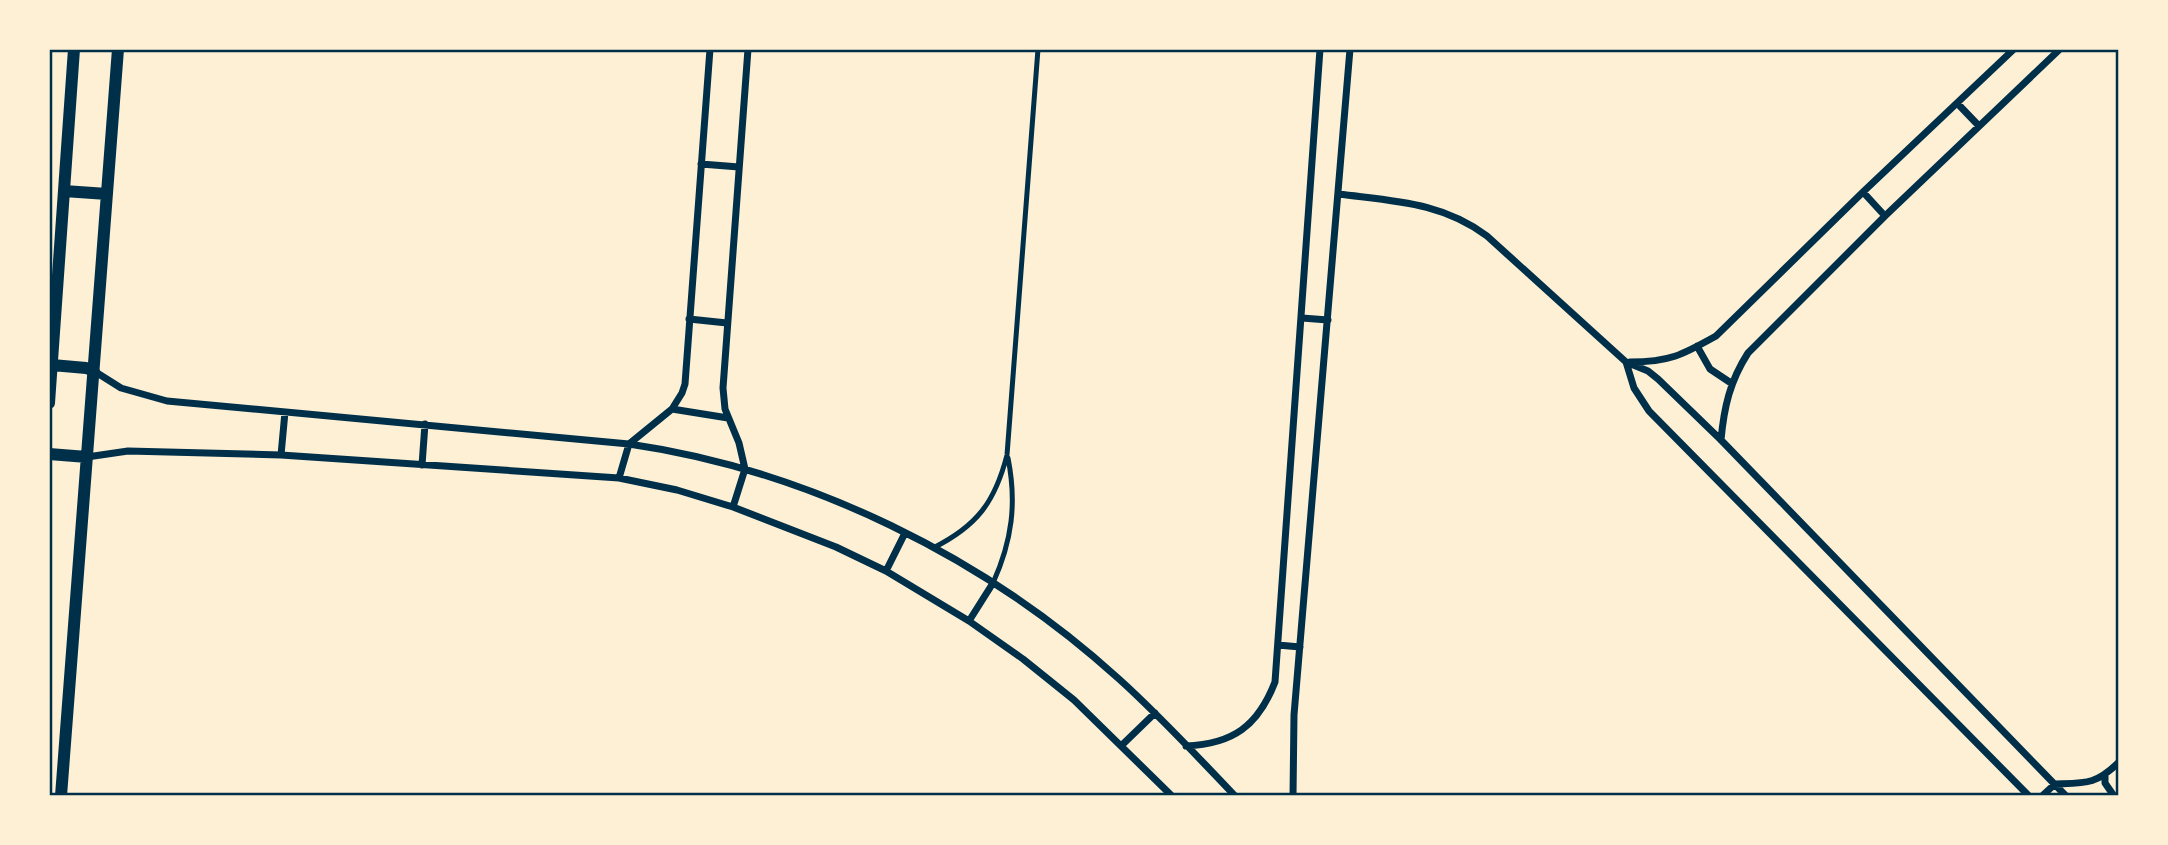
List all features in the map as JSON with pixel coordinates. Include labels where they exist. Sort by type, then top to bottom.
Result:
[{"type":"street","points":[[49,403],[51,335],[74,49]]},
{"type":"street","points":[[61,796],[118,49]]},
{"type":"street","points":[[619,478],[629,444],[672,409],[685,384],[710,49]]},
{"type":"street","points":[[733,507],[745,469],[739,443],[728,418],[723,387],[748,49]]},
{"type":"street","points":[[1186,746],[1225,740],[1242,730],[1257,717],[1268,701],[1275,682],[1320,49]]},
{"type":"street","points":[[1293,796],[1292,745],[1350,49]]},
{"type":"street","points":[[1626,362],[1660,362],[1716,336],[2014,49]]},
{"type":"street","points":[[1721,440],[1724,410],[1731,383],[1748,353],[1885,216],[2060,49]]},
{"type":"street","points":[[1957,103],[1979,126]]},
{"type":"street","points":[[701,163],[738,167]]},
{"type":"street","points":[[64,191],[107,194]]},
{"type":"street","points":[[1863,192],[1885,216]]},
{"type":"street","points":[[1339,194],[1436,208],[1471,224],[1626,362],[1658,379],[1721,440],[2066,796]]},
{"type":"street","points":[[1301,317],[1328,320]]},
{"type":"street","points":[[689,319],[727,323]]},
{"type":"street","points":[[1697,346],[1710,369],[1731,383]]},
{"type":"street","points":[[1626,362],[1634,388],[1649,411],[2029,796]]},
{"type":"street","points":[[52,365],[86,368],[121,388],[151,398],[672,450],[745,469],[831,500],[905,533],[993,583],[1080,646],[1155,713],[1235,796]]},
{"type":"street","points":[[672,409],[728,418]]},
{"type":"street","points":[[281,455],[285,412]]},
{"type":"street","points":[[422,465],[425,424]]},
{"type":"street","points":[[49,454],[88,457],[128,451],[281,455],[619,478],[677,490],[733,507],[785,525],[886,571],[970,621],[1064,692],[1172,796]]},
{"type":"street","points":[[886,571],[905,533]]},
{"type":"street","points":[[970,621],[993,583]]},
{"type":"street","points":[[1278,645],[1300,646]]},
{"type":"street","points":[[1122,745],[1155,713]]},
{"type":"street","points":[[2042,796],[2055,785],[2086,783],[2105,776],[2119,762]]},
{"type":"street","points":[[2105,776],[2105,783],[2114,796]]},
{"type":"lane","points":[[933,548],[975,521],[1001,479],[1007,455],[1038,49]]},
{"type":"lane","points":[[993,583],[1004,559],[1014,507],[1007,455]]}]
